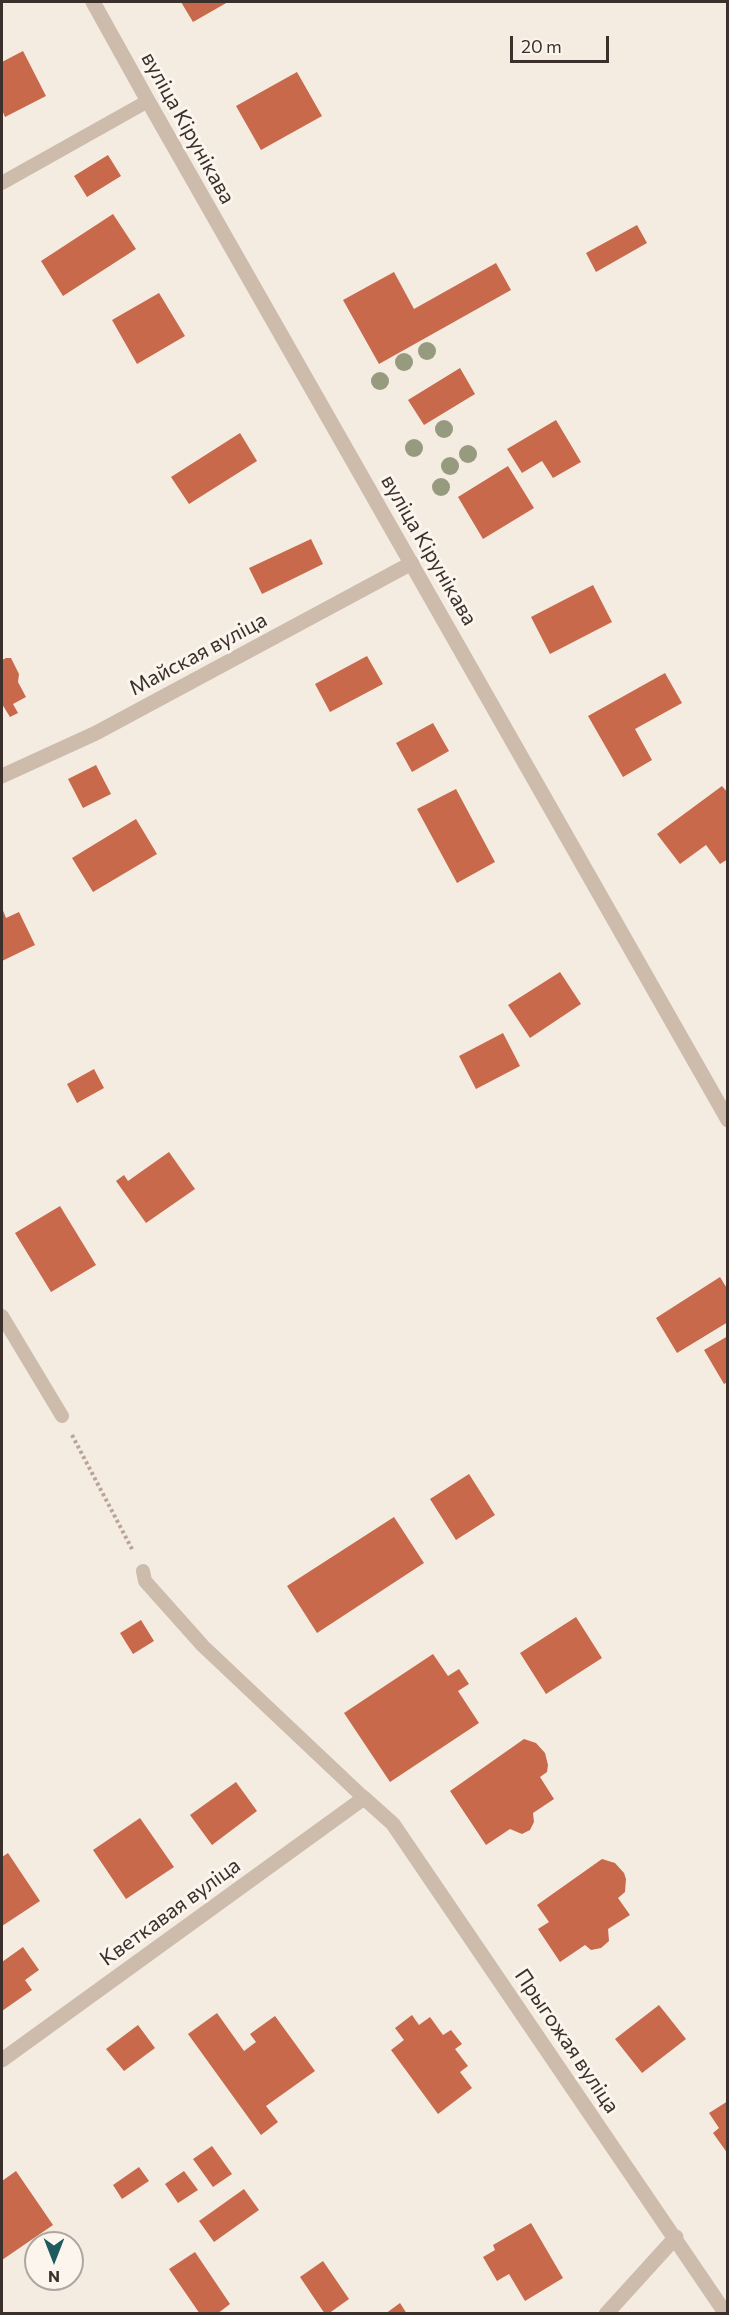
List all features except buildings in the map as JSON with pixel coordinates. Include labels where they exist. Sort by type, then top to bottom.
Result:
[{"type":"street","name":"вуліца Кірунікава","points":[[93,2],[728,1120]]},
{"type":"street","name":"Майская вуліца","points":[[2,776],[96,733],[412,563]]},
{"type":"street","name":"Кветкавая вуліца","points":[[2,2060],[364,1798]]},
{"type":"street","name":"Прыгожая вуліца","points":[[364,1798],[393,1824],[726,2313]]},
{"type":"street","points":[[606,2313],[676,2237]]},
{"type":"lane","points":[[2,183],[148,101]]},
{"type":"lane","points":[[2,1316],[62,1416]]},
{"type":"lane","points":[[143,1571],[145,1581],[203,1646],[364,1798]]},
{"type":"path","points":[[62,1416],[143,1571]]}]
